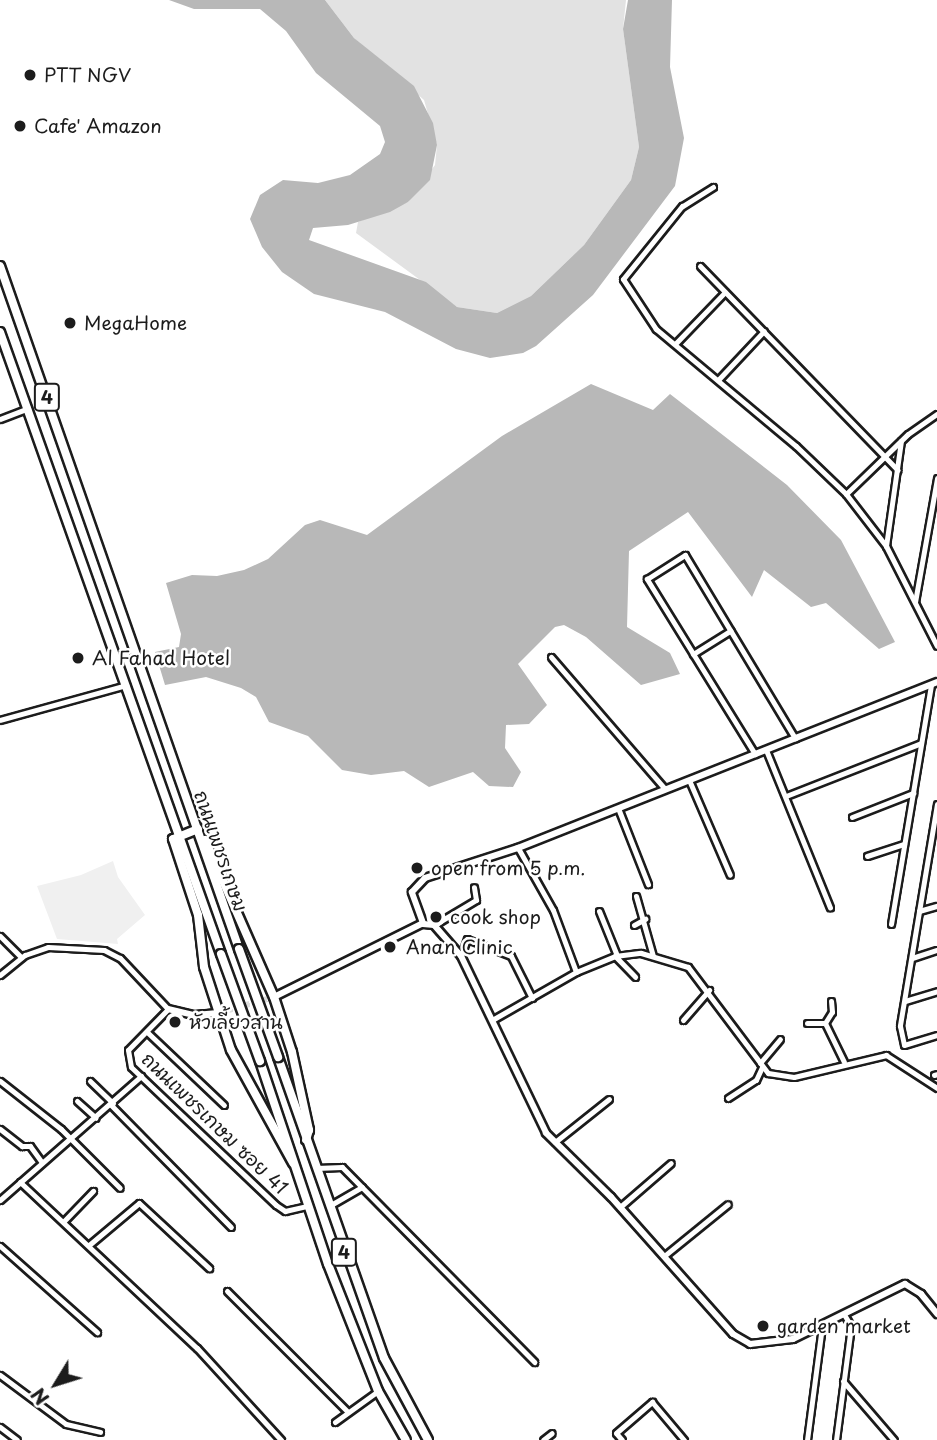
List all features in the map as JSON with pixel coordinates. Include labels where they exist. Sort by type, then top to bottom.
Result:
[{"type":"highway","name":"ถนนเพชรเกษม","points":[[0,266],[384,1358],[428,1440]]},
{"type":"highway","name":"ถนนเพชรเกษม","points":[[0,332],[129,685],[260,1061],[307,1206],[378,1391],[406,1440]]},
{"type":"highway","points":[[293,1163],[232,1050],[218,1013],[204,967],[198,915],[173,839],[179,833],[196,827],[259,953],[292,1052],[309,1130],[306,1140]]},
{"type":"street","points":[[713,187],[682,206],[624,279],[656,329],[718,380],[846,494],[886,546],[937,646]]},
{"type":"street","points":[[701,266],[898,470]]},
{"type":"street","points":[[675,344],[725,292]]},
{"type":"street","points":[[718,380],[764,331]]},
{"type":"street","points":[[0,419],[28,408]]},
{"type":"street","points":[[846,494],[901,440],[937,414]]},
{"type":"street","points":[[886,546],[901,440]]},
{"type":"street","points":[[915,602],[937,478]]},
{"type":"street","points":[[754,754],[647,579],[685,555],[795,738]]},
{"type":"street","points":[[693,654],[730,631]]},
{"type":"street","points":[[551,657],[665,789]]},
{"type":"street","points":[[274,997],[423,923],[412,892],[425,878],[518,848],[934,683]]},
{"type":"street","points":[[891,924],[921,743],[934,683]]},
{"type":"street","points":[[0,720],[129,685]]},
{"type":"street","points":[[786,796],[921,743]]},
{"type":"street","points":[[766,750],[830,908]]},
{"type":"street","points":[[689,780],[730,875]]},
{"type":"street","points":[[852,817],[913,793]]},
{"type":"street","points":[[937,804],[901,1026],[904,1045],[937,1035]]},
{"type":"street","points":[[618,808],[648,884]]},
{"type":"street","points":[[867,856],[904,844]]},
{"type":"street","points":[[518,848],[553,910],[576,972]]},
{"type":"street","points":[[926,868],[937,865]]},
{"type":"street","points":[[423,924],[434,925],[476,900],[474,887]]},
{"type":"street","points":[[636,896],[645,919],[653,956]]},
{"type":"street","points":[[919,911],[937,906]]},
{"type":"street","points":[[600,911],[617,957],[635,977]]},
{"type":"street","points":[[634,925],[645,919]]},
{"type":"street","points":[[434,925],[461,956],[555,1142],[620,1207],[733,1334],[750,1344],[793,1339],[845,1316],[905,1284],[921,1294],[937,1314]]},
{"type":"street","points":[[0,936],[21,957]]},
{"type":"street","points":[[461,956],[467,939],[511,956],[532,998]]},
{"type":"street","points":[[0,975],[21,957],[48,947],[104,950],[128,965],[168,1009],[195,1016],[218,1013]]},
{"type":"street","points":[[912,958],[937,950]]},
{"type":"street","points":[[492,1020],[576,972],[617,957],[653,956],[688,967],[709,990],[761,1065],[781,1078],[844,1062],[886,1055],[937,1088]]},
{"type":"street","points":[[683,1020],[709,990]]},
{"type":"street","points":[[905,1001],[937,991]]},
{"type":"street","points":[[825,1023],[832,1012],[831,1001]]},
{"type":"street","name":"ถนนเพชรเกษม ซอย 41","points":[[168,1009],[127,1056],[141,1076],[276,1205],[285,1211],[307,1206]]},
{"type":"street","points":[[807,1023],[825,1023]]},
{"type":"street","points":[[825,1023],[844,1062]]},
{"type":"street","points":[[147,1032],[223,1105]]},
{"type":"street","points":[[728,1098],[756,1080],[761,1065],[780,1039]]},
{"type":"street","points":[[0,1200],[67,1138],[96,1118],[141,1076]]},
{"type":"street","points":[[0,1080],[120,1188]]},
{"type":"street","points":[[90,1081],[231,1227]]},
{"type":"street","points":[[555,1142],[609,1099]]},
{"type":"street","points":[[77,1101],[96,1118]]},
{"type":"street","points":[[0,1129],[22,1146],[30,1146],[41,1161]]},
{"type":"street","points":[[620,1207],[671,1163]]},
{"type":"street","points":[[316,1168],[342,1167],[534,1362]]},
{"type":"street","points":[[20,1182],[197,1348],[281,1440]]},
{"type":"street","points":[[329,1206],[362,1187]]},
{"type":"street","points":[[64,1221],[93,1191]]},
{"type":"street","points":[[89,1245],[139,1203],[209,1268]]},
{"type":"street","points":[[664,1256],[728,1204]]},
{"type":"street","points":[[0,1245],[97,1332]]},
{"type":"street","points":[[227,1291],[348,1412]]},
{"type":"street","points":[[836,1440],[851,1326],[845,1316]]},
{"type":"street","points":[[807,1440],[822,1326]]},
{"type":"street","points":[[0,1375],[66,1424],[100,1432]]},
{"type":"street","points":[[843,1381],[894,1440]]},
{"type":"street","points":[[335,1422],[378,1391]]},
{"type":"street","points":[[622,1440],[616,1433],[652,1402],[684,1440]]},
{"type":"street","points":[[0,1427],[17,1440]]},
{"type":"street","points":[[543,1440],[552,1433]]},
{"type":"shaded area","points":[[169,0],[325,0],[354,38],[414,86],[433,123],[437,145],[430,180],[408,202],[390,212],[348,225],[313,228],[309,240],[426,282],[457,307],[497,313],[531,296],[584,245],[631,180],[639,147],[623,29],[628,0],[672,0],[670,67],[684,138],[675,186],[593,295],[536,346],[523,353],[490,358],[456,349],[385,312],[314,294],[282,272],[262,247],[250,219],[260,195],[283,180],[318,183],[350,175],[380,154],[385,142],[380,126],[316,73],[286,31],[260,9],[194,9]]},
{"type":"shaded area","points":[[325,0],[626,0],[623,29],[639,147],[631,180],[584,245],[531,296],[497,313],[457,307],[356,233],[358,222],[408,202],[435,165],[437,145],[424,100],[354,38]]},
{"type":"shaded area","points":[[591,384],[653,410],[670,394],[787,485],[841,540],[895,642],[879,649],[826,603],[811,607],[764,570],[752,597],[688,512],[629,551],[627,627],[670,653],[680,674],[641,685],[586,637],[564,625],[555,627],[518,664],[547,705],[529,724],[506,725],[505,748],[521,772],[513,787],[489,786],[473,772],[429,787],[404,771],[371,775],[342,770],[308,736],[269,722],[256,697],[241,688],[206,677],[165,685],[155,652],[179,647],[181,634],[166,583],[192,575],[217,576],[244,570],[268,559],[305,525],[320,520],[367,535],[502,436]]},
{"type":"shaded area","points":[[113,861],[118,877],[145,915],[117,939],[118,944],[57,939],[37,886],[81,875]]},
{"type":"tunnel","points":[[218,1013],[274,997]]},
{"type":"place","name":"PTT NGV","points":[[30,75]]},
{"type":"place","name":"Cafe' Amazon","points":[[20,126]]},
{"type":"place","name":"MegaHome","points":[[70,323]]},
{"type":"place","name":"Al Fahad Hotel","points":[[78,658]]},
{"type":"place","name":"open from 5 p.m.","points":[[417,868]]},
{"type":"place","name":"cook shop","points":[[436,917]]},
{"type":"place","name":"Anan Clinic","points":[[390,947]]},
{"type":"place","name":"หัวเลี้ยวสาน","points":[[175,1022]]},
{"type":"place","name":"garden market","points":[[763,1326]]}]
